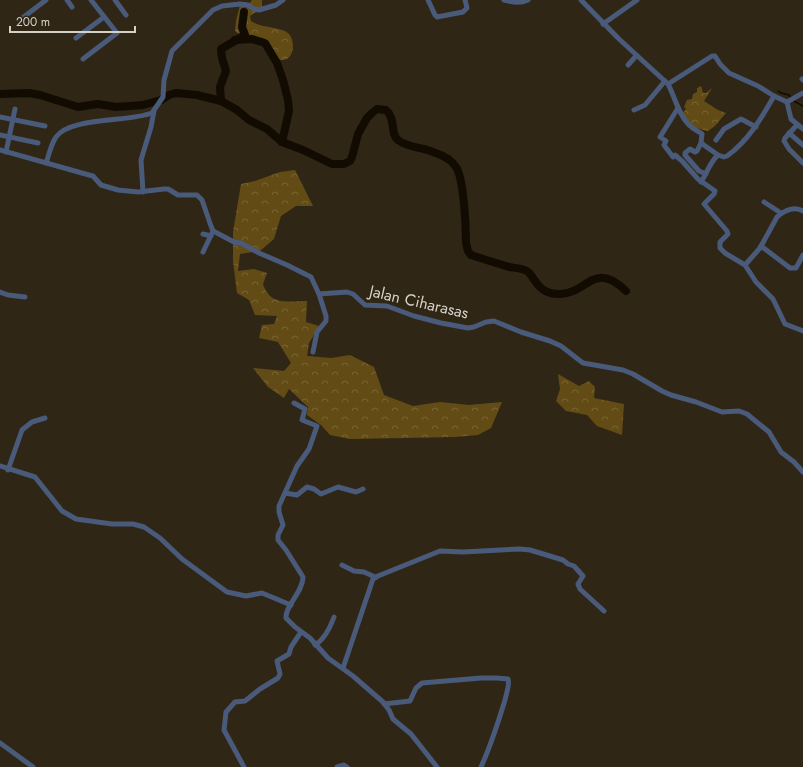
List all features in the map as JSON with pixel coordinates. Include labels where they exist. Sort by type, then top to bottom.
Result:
[{"type":"street","points":[[21,19],[46,0]]},
{"type":"street","points":[[67,0],[72,7]]},
{"type":"street","points":[[83,59],[117,33],[91,0]]},
{"type":"street","points":[[115,0],[126,15]]},
{"type":"street","points":[[46,163],[56,138],[64,130],[84,124],[140,117],[151,114],[163,98],[164,80],[172,51],[215,8],[226,5],[240,4],[248,5],[254,9],[260,10],[276,5],[283,0]]},
{"type":"street","points":[[428,0],[437,17],[463,12],[466,8],[466,0]]},
{"type":"street","points":[[504,0],[514,3],[528,0]]},
{"type":"street","points":[[580,0],[636,56],[648,64],[667,83],[674,94],[678,108],[690,126],[702,134],[701,143],[696,151],[695,152],[690,149],[685,154],[699,171],[706,174]]},
{"type":"street","points":[[603,24],[637,0]]},
{"type":"street","points":[[76,38],[104,17]]},
{"type":"street","points":[[628,65],[636,56]]},
{"type":"street","points":[[634,110],[645,105],[667,83],[713,56],[716,57],[720,64],[729,73],[758,86],[786,102],[792,119],[803,130]]},
{"type":"street","points":[[786,102],[803,93]]},
{"type":"street","points":[[701,143],[718,155],[724,157],[731,154],[743,143],[756,127],[774,96]]},
{"type":"street","points":[[678,108],[660,137],[666,141],[664,145],[673,157],[675,155],[682,160],[701,182],[715,191],[714,194],[705,202],[704,206],[727,231],[728,234],[720,242],[720,248],[725,253],[745,265],[756,282],[773,299],[785,324],[803,331]]},
{"type":"street","points":[[6,152],[15,109]]},
{"type":"street","points":[[143,192],[141,160],[155,109]]},
{"type":"street","points":[[0,117],[45,126]]},
{"type":"street","points":[[716,140],[724,129],[742,118],[756,127]]},
{"type":"street","points":[[798,125],[784,139],[784,143],[803,163]]},
{"type":"street","points":[[790,133],[803,145]]},
{"type":"street","points":[[0,135],[38,143]]},
{"type":"street","points":[[0,150],[93,176],[101,185],[106,187],[126,191],[143,192],[164,188],[178,195],[198,195],[204,204],[212,233],[203,252]]},
{"type":"street","points":[[701,182],[711,163],[718,155]]},
{"type":"street","points":[[764,202],[781,213]]},
{"type":"street","points":[[745,265],[761,246],[781,213],[798,208],[803,211]]},
{"type":"street","points":[[203,234],[212,233],[241,243],[259,253],[308,275],[313,280],[320,294],[326,314],[326,321],[317,332],[313,352]]},
{"type":"street","points":[[761,246],[793,269],[796,268],[803,256]]},
{"type":"street","points":[[0,292],[8,295],[26,297]]},
{"type":"street","name":"Jalan Ciharasas","points":[[320,294],[347,292],[352,294],[365,305],[387,306],[414,316],[468,328],[494,321],[521,332],[550,341],[561,346],[583,363],[623,370],[671,395],[696,402],[722,412],[739,411],[747,414],[769,432],[781,452],[803,472]]},
{"type":"street","points":[[294,403],[305,409],[302,420],[317,426],[309,449],[297,466],[279,509],[283,525],[278,535],[278,540],[303,577],[302,585],[286,614],[286,618],[310,638],[328,658],[353,676],[384,704],[394,719],[411,734],[437,767]]},
{"type":"street","points":[[8,470],[22,430],[32,422],[45,418]]},
{"type":"street","points":[[0,466],[8,470],[35,477],[62,511],[76,519],[112,524],[134,524],[144,527],[160,538],[182,559],[227,592],[246,596],[262,593],[291,605]]},
{"type":"street","points":[[285,493],[297,495],[307,487],[314,489],[321,494],[338,487],[356,492],[364,489]]},
{"type":"street","points":[[343,668],[371,582],[375,577],[440,551],[467,552],[519,549],[530,550],[563,560],[574,566],[583,576],[578,584],[580,589],[604,611]]},
{"type":"street","points":[[342,565],[354,571],[364,572],[375,577]]},
{"type":"street","points":[[316,645],[327,633],[334,617]]},
{"type":"street","points":[[244,767],[224,730],[226,712],[235,702],[245,701],[260,689],[278,678],[280,674],[277,661],[289,654],[291,647],[301,632]]},
{"type":"street","points":[[384,704],[410,701],[416,688],[422,683],[486,678],[508,679],[509,681],[499,722],[481,767]]},
{"type":"street","points":[[0,743],[33,767]]},
{"type":"street","points":[[337,767],[344,765],[347,767]]},
{"type":"green space","points":[[252,0],[262,0],[262,6],[259,11],[250,16],[251,21],[255,24],[286,31],[291,37],[293,46],[289,57],[281,60],[278,59],[268,44],[262,39],[242,35],[235,31],[240,5],[245,8]]},
{"type":"green space","points":[[701,86],[703,93],[706,93],[712,88],[704,101],[726,113],[715,126],[708,131],[693,126],[682,114],[686,109],[684,107],[687,100],[692,99],[693,94],[697,92],[697,88]]},
{"type":"green space","points":[[295,170],[313,206],[296,206],[281,216],[274,239],[260,251],[240,254],[238,271],[254,269],[267,273],[263,284],[270,296],[275,299],[280,301],[307,301],[306,322],[319,326],[309,343],[307,356],[331,358],[350,355],[374,367],[384,395],[413,406],[440,402],[469,405],[502,402],[491,428],[478,435],[455,437],[350,439],[330,435],[321,425],[307,415],[308,407],[289,389],[284,398],[268,387],[253,368],[284,371],[291,363],[278,342],[259,338],[262,325],[274,324],[277,316],[255,315],[249,300],[237,293],[233,261],[233,232],[241,184],[255,181],[280,172]]},
{"type":"green space","points":[[558,374],[579,386],[589,381],[595,387],[594,398],[624,404],[622,435],[597,426],[587,415],[566,411],[556,401],[560,389]]},
{"type":"waterway","points":[[221,101],[220,87],[226,71],[221,49],[245,35],[242,27],[244,12]]},
{"type":"waterway","points":[[235,40],[252,39],[265,43],[277,63],[283,80],[289,111],[282,142]]},
{"type":"waterway","points":[[778,91],[789,95],[791,98]]},
{"type":"waterway","points":[[0,94],[29,93],[78,107],[98,104],[116,107],[143,105],[161,100],[176,93],[197,95],[221,101],[237,110],[249,120],[267,129],[282,142],[332,164],[344,164],[350,161],[358,134],[367,118],[377,109],[386,110],[391,117],[394,134],[398,140],[406,145],[429,150],[443,156],[452,162],[456,167],[459,173],[463,192],[466,243],[468,251],[471,255],[527,271],[541,288],[551,293],[560,294],[570,292],[598,278],[606,278],[615,282],[626,291]]},
{"type":"waterway","points":[[794,101],[803,106]]}]
